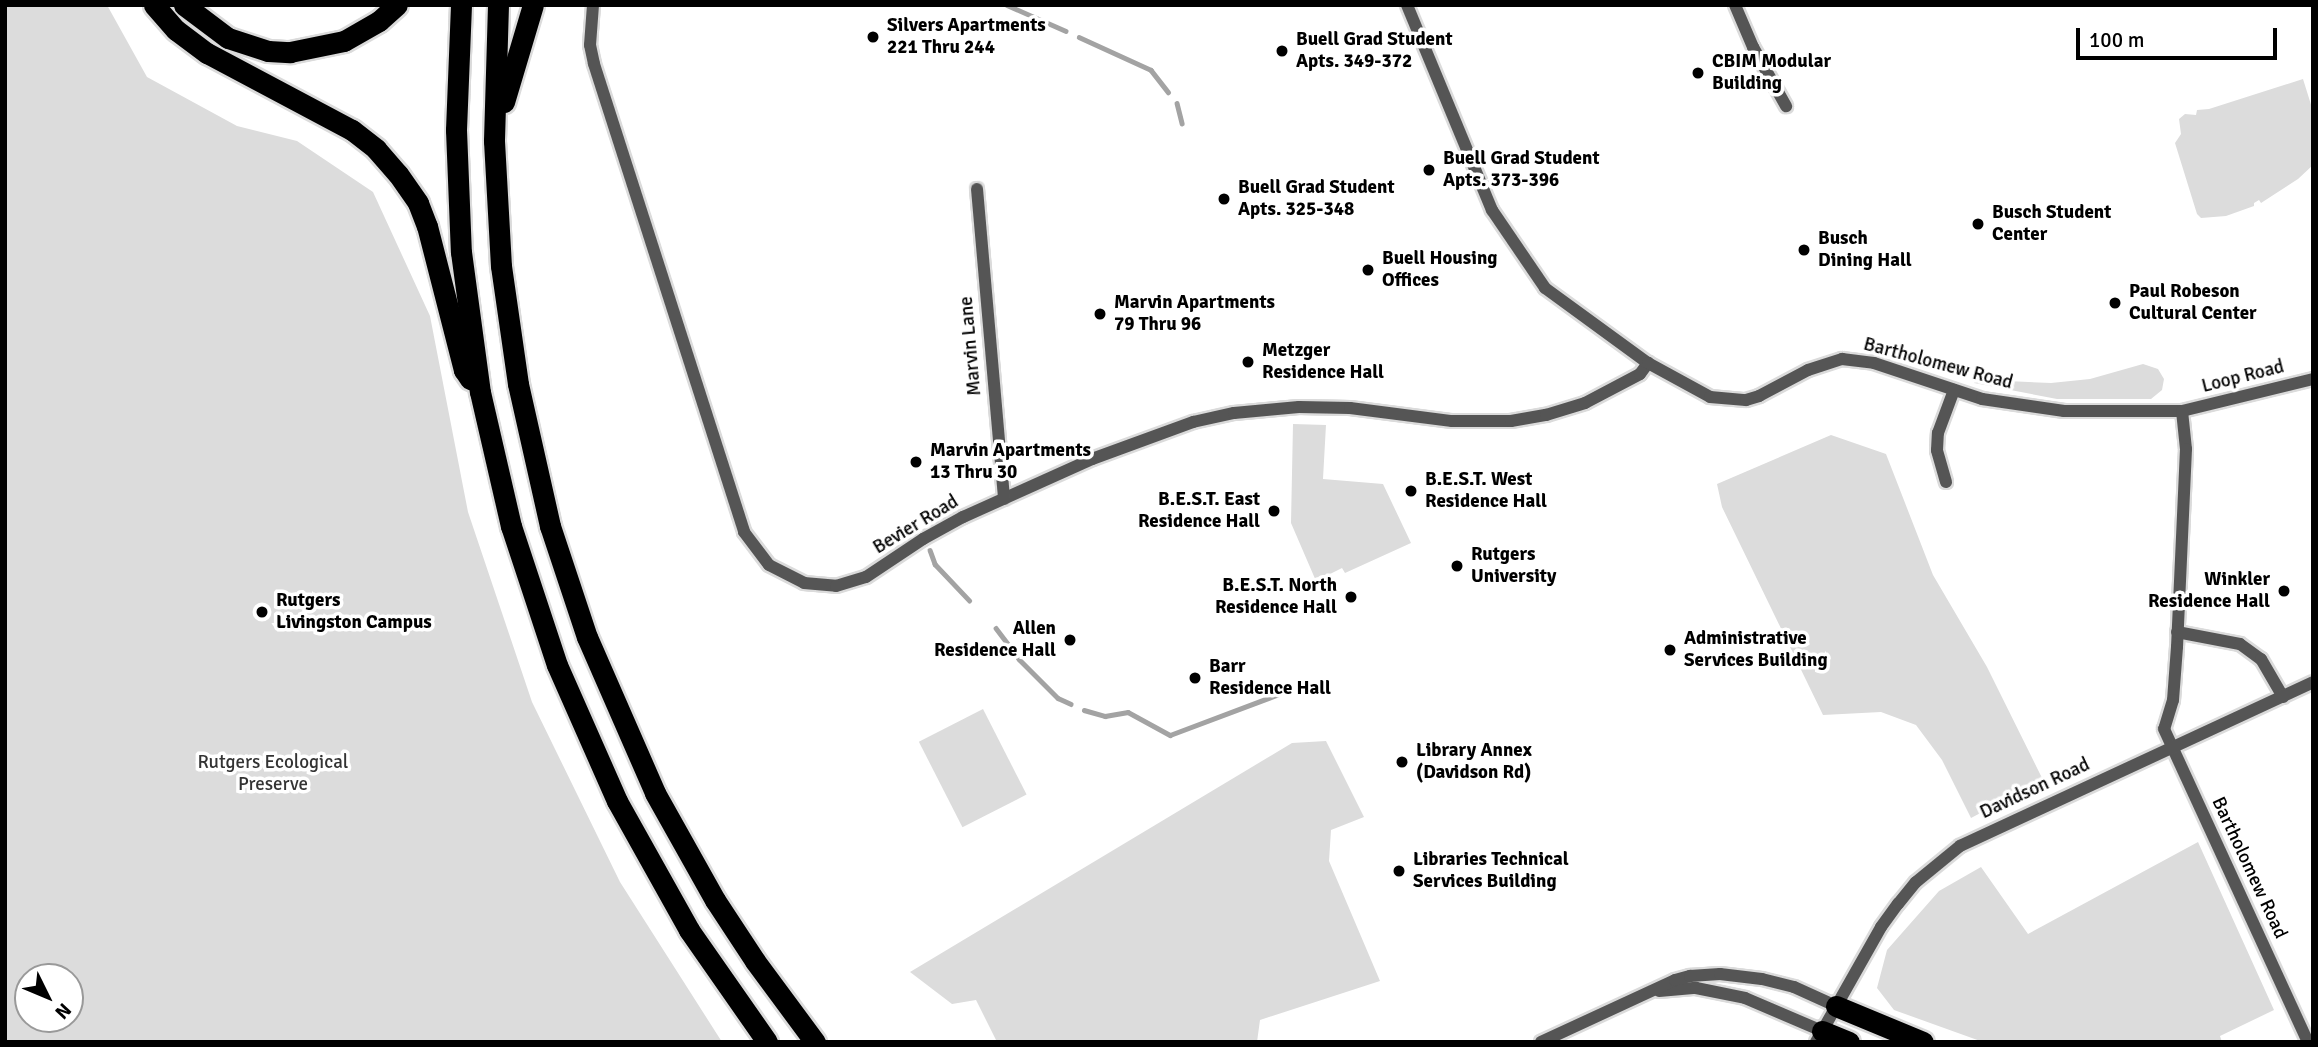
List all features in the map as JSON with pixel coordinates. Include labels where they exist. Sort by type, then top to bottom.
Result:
[{"type":"highway","points":[[154,5],[188,40],[352,130],[393,168],[418,203],[427,226],[464,370],[480,392]]},
{"type":"highway","points":[[184,5],[228,38],[268,51],[289,52],[344,40],[379,21],[397,5]]},
{"type":"highway","points":[[461,5],[456,130],[461,252],[480,392],[512,526],[533,596],[586,733],[639,844],[689,930],[767,1042]]},
{"type":"highway","points":[[498,5],[494,141],[501,266],[518,384],[550,526],[587,637],[634,750],[691,858],[755,961],[816,1042]]},
{"type":"highway","points":[[494,141],[515,57],[533,5]]},
{"type":"highway","points":[[731,993],[752,1042]]},
{"type":"highway","points":[[1836,1006],[1923,1042]]},
{"type":"highway","points":[[1819,1037],[1849,1042]]},
{"type":"street","name":"Bevier Road","points":[[593,5],[590,45],[594,64],[744,532],[757,553],[775,569],[793,579],[815,585],[844,585],[873,574],[943,527],[1092,459],[1212,417],[1256,410],[1324,407],[1452,421],[1511,421],[1546,415],[1585,403],[1636,376],[1648,363]]},
{"type":"street","name":"Bartholomew Road","points":[[1407,5],[1492,210],[1545,288],[1648,363],[1697,391],[1725,400],[1759,396],[1808,370],[1842,359],[1874,363],[1982,399],[2064,411],[2182,411],[2186,449],[2177,632],[2173,700],[2164,729],[2308,1042]]},
{"type":"street","points":[[1735,5],[1753,47],[1786,106]]},
{"type":"street","name":"Marvin Lane","points":[[978,189],[1004,499]]},
{"type":"street","name":"Loop Road","points":[[2182,411],[2313,379]]},
{"type":"street","points":[[1946,482],[1937,450],[1938,433],[1954,390]]},
{"type":"street","points":[[2177,632],[2241,644],[2261,659],[2283,697]]},
{"type":"street","name":"Davidson Road","points":[[1819,1037],[1881,927],[1916,882],[1960,846],[2313,682]]},
{"type":"street","points":[[1541,1042],[1675,980],[1720,974],[1762,979],[1794,988],[1836,1006]]},
{"type":"street","points":[[1655,991],[1696,988],[1745,998],[1819,1037]]},
{"type":"green space","name":"Rutgers Ecological Preserve","points":[[5,5],[107,5],[147,77],[237,126],[297,141],[373,192],[430,316],[468,512],[532,702],[620,882],[722,1042],[5,1042]]},
{"type":"green space","points":[[2303,79],[2313,111],[2313,165],[2298,179],[2261,203],[2259,200],[2254,206],[2226,216],[2201,218],[2197,214],[2175,143],[2181,134],[2179,119],[2185,114],[2196,115],[2197,110],[2209,109]]},
{"type":"green space","points":[[2143,364],[2158,369],[2164,379],[2162,390],[2151,399],[2057,399],[1974,383],[1978,372],[2007,381],[2051,383],[2090,379]]},
{"type":"green space","points":[[1293,424],[1326,425],[1323,479],[1383,484],[1411,543],[1345,573],[1342,568],[1316,581],[1291,523]]},
{"type":"green space","points":[[1831,435],[1886,454],[1933,575],[1987,667],[2043,780],[1971,818],[1942,760],[1916,725],[1881,712],[1823,715],[1722,507],[1717,484]]},
{"type":"green space","points":[[983,709],[1027,795],[962,827],[919,742]]},
{"type":"green space","points":[[1326,741],[1364,817],[1331,830],[1329,861],[1380,981],[1260,1020],[1257,1042],[997,1042],[976,1000],[952,1004],[910,972],[1292,743]]},
{"type":"green space","points":[[2198,842],[2274,1010],[2220,1036],[2222,1042],[1983,1042],[1894,1010],[1877,988],[1887,950],[1939,891],[1981,867],[2028,934]]},
{"type":"waterway","points":[[1007,5],[1066,31]]},
{"type":"waterway","points":[[1079,37],[1151,70],[1168,92]]},
{"type":"waterway","points":[[1177,103],[1182,123]]},
{"type":"waterway","points":[[930,550],[935,564],[969,600]]},
{"type":"waterway","points":[[996,628],[1019,659],[1058,698],[1071,704]]},
{"type":"waterway","points":[[1084,710],[1105,716],[1128,712],[1170,735],[1279,694]]},
{"type":"place","name":"Silvers Apartments 221 Thru 244","points":[[873,37]]},
{"type":"place","name":"Buell Grad Student Apts. 349-372","points":[[1282,51]]},
{"type":"place","name":"CBIM Modular Building","points":[[1698,73]]},
{"type":"place","name":"Buell Grad Student Apts. 373-396","points":[[1429,170]]},
{"type":"place","name":"Buell Grad Student Apts. 325-348","points":[[1224,199]]},
{"type":"place","name":"Busch Student Center","points":[[1978,224]]},
{"type":"place","name":"Busch Dining Hall","points":[[1804,250]]},
{"type":"place","name":"Buell Housing Offices","points":[[1368,270]]},
{"type":"place","name":"Paul Robeson Cultural Center","points":[[2115,303]]},
{"type":"place","name":"Marvin Apartments 79 Thru 96","points":[[1100,314]]},
{"type":"place","name":"Metzger Residence Hall","points":[[1248,362]]},
{"type":"place","name":"Marvin Apartments 13 Thru 30","points":[[916,462]]},
{"type":"place","name":"B.E.S.T. West Residence Hall","points":[[1411,491]]},
{"type":"place","name":"B.E.S.T. East Residence Hall","points":[[1274,511]]},
{"type":"place","name":"Rutgers University","points":[[1457,566]]},
{"type":"place","name":"Winkler Residence Hall","points":[[2284,591]]},
{"type":"place","name":"B.E.S.T. North Residence Hall","points":[[1351,597]]},
{"type":"place","name":"Rutgers Livingston Campus","points":[[262,612]]},
{"type":"place","name":"Allen Residence Hall","points":[[1070,640]]},
{"type":"place","name":"Administrative Services Building","points":[[1670,650]]},
{"type":"place","name":"Barr Residence Hall","points":[[1195,678]]},
{"type":"place","name":"Library Annex (Davidson Rd)","points":[[1402,762]]},
{"type":"place","name":"Libraries Technical Services Building","points":[[1399,871]]}]
